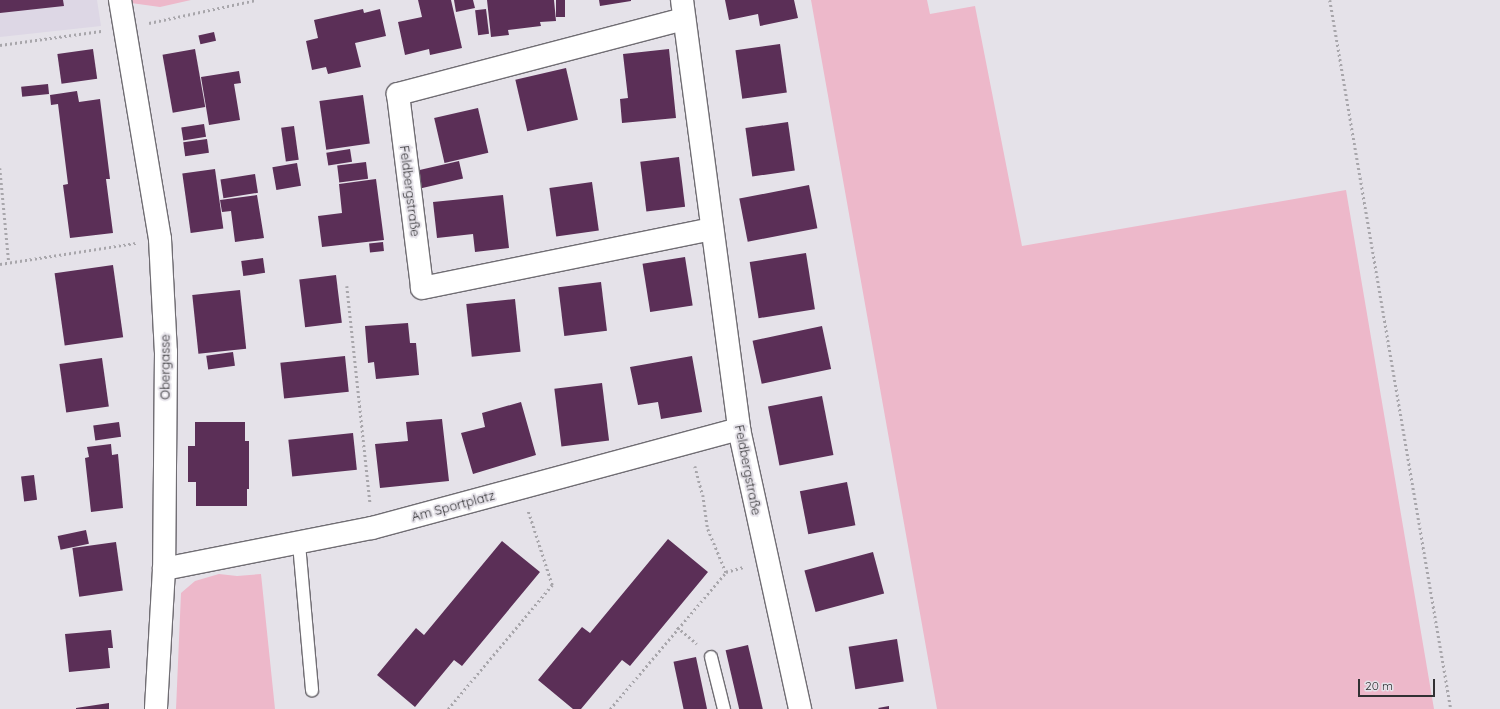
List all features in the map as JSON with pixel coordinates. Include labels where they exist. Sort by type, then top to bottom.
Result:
[{"type":"street","name":"Obergasse","points":[[120,0],[160,239],[166,352],[164,570],[156,709]]},
{"type":"street","name":"Feldbergstraße","points":[[712,229],[422,288],[398,94],[683,10],[739,429],[800,709]]},
{"type":"street","name":"Am Sportplatz","points":[[164,570],[299,544],[372,528],[739,429]]},
{"type":"lane","points":[[299,544],[312,690]]},
{"type":"lane","points":[[711,657],[724,709]]},
{"type":"path","points":[[1330,0],[1451,709]]},
{"type":"path","points":[[0,168],[9,263]]},
{"type":"path","points":[[0,264],[160,239]]},
{"type":"path","points":[[347,286],[372,528]]},
{"type":"path","points":[[689,442],[703,495],[708,529],[726,572]]},
{"type":"path","points":[[448,709],[552,585],[520,488]]},
{"type":"path","points":[[610,709],[726,572],[767,560]]},
{"type":"path","points":[[678,627],[711,657]]},
{"type":"shaded area","points":[[0,0],[97,0],[101,26],[0,37]]},
{"type":"shaded area","points":[[130,0],[191,0],[160,7],[131,3]]},
{"type":"shaded area","points":[[811,0],[927,0],[930,14],[975,6],[1022,246],[1346,190],[1434,709],[937,709]]},
{"type":"shaded area","points":[[219,574],[237,576],[261,574],[275,709],[176,709],[181,593],[195,581]]},
{"type":"building","points":[[0,0],[63,0],[64,6],[0,13]]},
{"type":"building","points":[[418,0],[451,0],[462,48],[430,55],[429,49],[405,55],[398,22],[422,17]]},
{"type":"building","points":[[454,0],[473,0],[475,8],[456,12]]},
{"type":"building","points":[[487,0],[554,0],[556,21],[540,22],[541,26],[508,30],[509,35],[491,37]]},
{"type":"building","points":[[556,0],[565,0],[565,17],[556,17]]},
{"type":"building","points":[[599,0],[631,0],[631,1],[600,6]]},
{"type":"building","points":[[725,0],[794,0],[798,18],[760,26],[758,14],[729,20]]},
{"type":"building","points":[[363,9],[364,13],[380,9],[386,36],[355,43],[361,67],[328,74],[326,67],[312,70],[306,41],[318,38],[314,20]]},
{"type":"building","points":[[486,9],[489,34],[478,35],[475,10]]},
{"type":"building","points":[[214,32],[216,41],[200,44],[198,36]]},
{"type":"building","points":[[780,44],[787,93],[742,99],[735,50]]},
{"type":"building","points":[[93,49],[97,79],[62,84],[57,54]]},
{"type":"building","points":[[195,49],[205,107],[173,113],[163,55]]},
{"type":"building","points":[[669,49],[676,118],[622,123],[620,99],[628,98],[623,54]]},
{"type":"building","points":[[566,68],[578,120],[527,131],[515,80]]},
{"type":"building","points":[[239,71],[241,83],[234,84],[240,120],[209,125],[201,77]]},
{"type":"building","points":[[48,84],[49,94],[22,97],[21,87]]},
{"type":"building","points":[[77,91],[79,102],[100,99],[110,179],[106,179],[113,233],[70,238],[63,185],[68,184],[58,104],[51,105],[50,95]]},
{"type":"building","points":[[363,95],[370,144],[326,150],[319,101]]},
{"type":"building","points":[[478,108],[488,153],[445,163],[434,118]]},
{"type":"building","points":[[788,122],[795,171],[752,177],[745,128]]},
{"type":"building","points":[[204,124],[206,137],[183,140],[181,128]]},
{"type":"building","points":[[294,126],[299,160],[286,161],[281,128]]},
{"type":"building","points":[[207,139],[209,153],[185,156],[183,142]]},
{"type":"building","points":[[350,149],[352,162],[328,166],[326,153]]},
{"type":"building","points":[[679,157],[685,207],[646,211],[640,162]]},
{"type":"building","points":[[459,161],[463,179],[419,189],[415,171]]},
{"type":"building","points":[[366,162],[368,179],[339,182],[337,166]]},
{"type":"building","points":[[297,163],[301,186],[276,190],[272,167]]},
{"type":"building","points":[[215,169],[223,228],[191,233],[182,174]]},
{"type":"building","points":[[255,174],[258,193],[223,198],[220,179]]},
{"type":"building","points":[[376,179],[384,240],[322,247],[318,216],[342,213],[339,184]]},
{"type":"building","points":[[592,182],[599,231],[556,237],[549,188]]},
{"type":"building","points":[[809,185],[817,228],[748,242],[739,199]]},
{"type":"building","points":[[257,195],[264,238],[235,242],[231,211],[222,212],[220,200]]},
{"type":"building","points":[[503,195],[509,248],[475,252],[473,234],[437,238],[433,202]]},
{"type":"building","points":[[383,242],[384,251],[370,252],[369,243]]},
{"type":"building","points":[[806,253],[815,309],[759,318],[750,262]]},
{"type":"building","points":[[685,257],[693,305],[650,312],[643,264]]},
{"type":"building","points":[[263,258],[265,273],[243,276],[241,261]]},
{"type":"building","points":[[113,265],[123,337],[65,346],[55,273]]},
{"type":"building","points":[[336,275],[342,323],[305,327],[299,280]]},
{"type":"building","points":[[601,282],[607,331],[564,336],[558,287]]},
{"type":"building","points":[[240,290],[246,349],[198,354],[192,295]]},
{"type":"building","points":[[515,299],[521,352],[472,357],[466,304]]},
{"type":"building","points":[[408,323],[410,343],[416,343],[419,375],[376,379],[374,362],[368,363],[365,326]]},
{"type":"building","points":[[822,326],[831,369],[762,384],[753,341]]},
{"type":"building","points":[[233,352],[235,366],[208,370],[206,356]]},
{"type":"building","points":[[345,356],[349,392],[284,399],[280,363]]},
{"type":"building","points":[[692,356],[702,412],[661,419],[658,402],[638,405],[630,367]]},
{"type":"building","points":[[102,358],[109,407],[66,413],[59,364]]},
{"type":"building","points":[[602,383],[609,441],[561,446],[554,389]]},
{"type":"building","points":[[822,396],[833,455],[779,465],[768,406]]},
{"type":"building","points":[[521,402],[536,455],[473,474],[461,433],[485,427],[482,413]]},
{"type":"building","points":[[442,419],[449,481],[380,488],[375,444],[408,441],[406,422]]},
{"type":"building","points":[[119,422],[121,437],[95,440],[93,426]]},
{"type":"building","points":[[195,422],[245,422],[245,441],[249,441],[249,489],[247,489],[247,506],[196,506],[196,482],[188,482],[188,446],[195,446]]},
{"type":"building","points":[[353,433],[357,470],[292,477],[288,440]]},
{"type":"building","points":[[111,444],[112,455],[118,454],[123,508],[91,512],[85,458],[89,457],[87,447]]},
{"type":"building","points":[[34,475],[37,500],[24,501],[21,477]]},
{"type":"building","points":[[847,482],[855,525],[808,534],[800,491]]},
{"type":"building","points":[[86,530],[89,544],[61,550],[58,536]]},
{"type":"building","points":[[668,539],[708,572],[630,666],[622,660],[581,709],[573,709],[538,680],[582,627],[590,633]]},
{"type":"building","points":[[502,541],[540,572],[462,666],[454,660],[415,707],[377,675],[416,628],[424,635]]},
{"type":"building","points":[[116,542],[123,591],[79,597],[72,548]]},
{"type":"building","points":[[873,552],[884,594],[816,612],[804,570]]},
{"type":"building","points":[[111,630],[113,648],[108,648],[110,668],[69,672],[65,634]]},
{"type":"building","points":[[897,639],[904,681],[855,689],[849,647]]},
{"type":"building","points":[[748,645],[763,709],[739,709],[726,650]]},
{"type":"building","points":[[696,657],[707,709],[684,709],[674,662]]},
{"type":"building","points":[[109,703],[109,709],[76,709],[76,708]]},
{"type":"building","points":[[889,706],[889,709],[878,708]]}]
